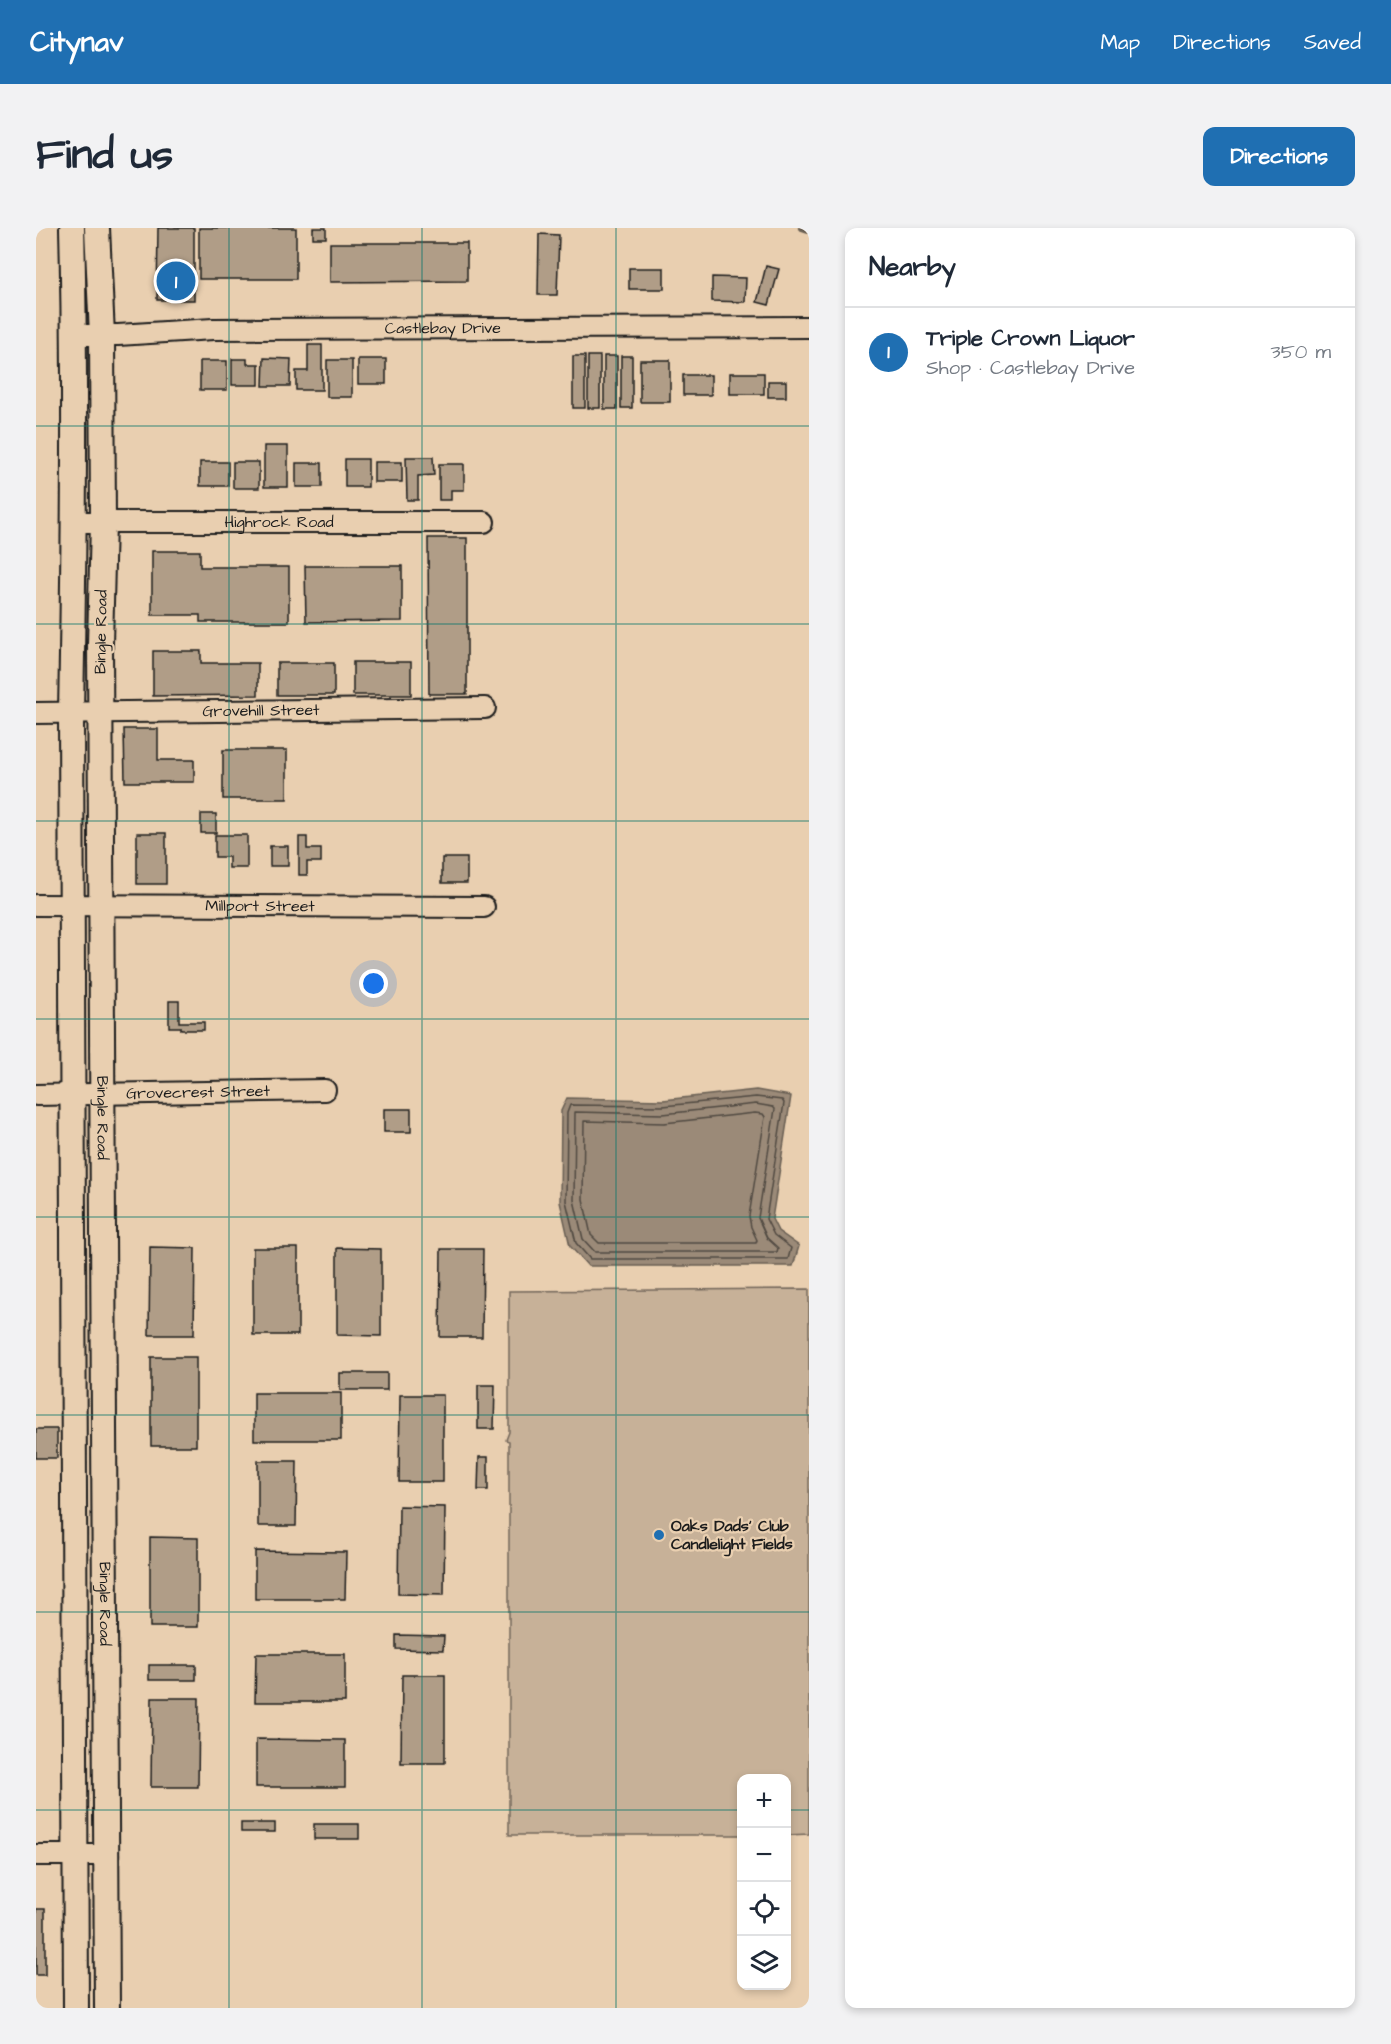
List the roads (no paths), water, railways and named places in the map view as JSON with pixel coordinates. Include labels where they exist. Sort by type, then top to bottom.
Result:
[{"type":"main road","name":"Bingle Road","points":[[72,228],[75,335],[75,522],[71,713],[76,2008]]},
{"type":"main road","name":"Bingle Road","points":[[97,228],[102,335],[103,522],[100,713],[107,2008]]},
{"type":"main road","points":[[73,1479],[103,1479]]},
{"type":"street","name":"Castlebay Drive","points":[[75,335],[213,329],[809,327]]},
{"type":"street","name":"Highrock Road","points":[[75,522],[484,522]]},
{"type":"street","name":"Grovehill Street","points":[[36,713],[485,708]]},
{"type":"street","name":"Millport Street","points":[[36,906],[102,904],[484,907]]},
{"type":"street","name":"Grovecrest Street","points":[[36,1095],[325,1090]]},
{"type":"street","points":[[36,1855],[106,1855]]},
{"type":"water","points":[[756,1090],[791,1096],[772,1219],[778,1231],[799,1246],[793,1266],[588,1266],[570,1246],[560,1202],[561,1111],[567,1098],[663,1100]]},
{"type":"waterway","points":[[800,228],[809,231]]},
{"type":"place","name":"Triple Crown Liquor","points":[[176,281]]},
{"type":"place","name":"Oaks Dads' Club Candlelight Fields","points":[[659,1535]]}]
